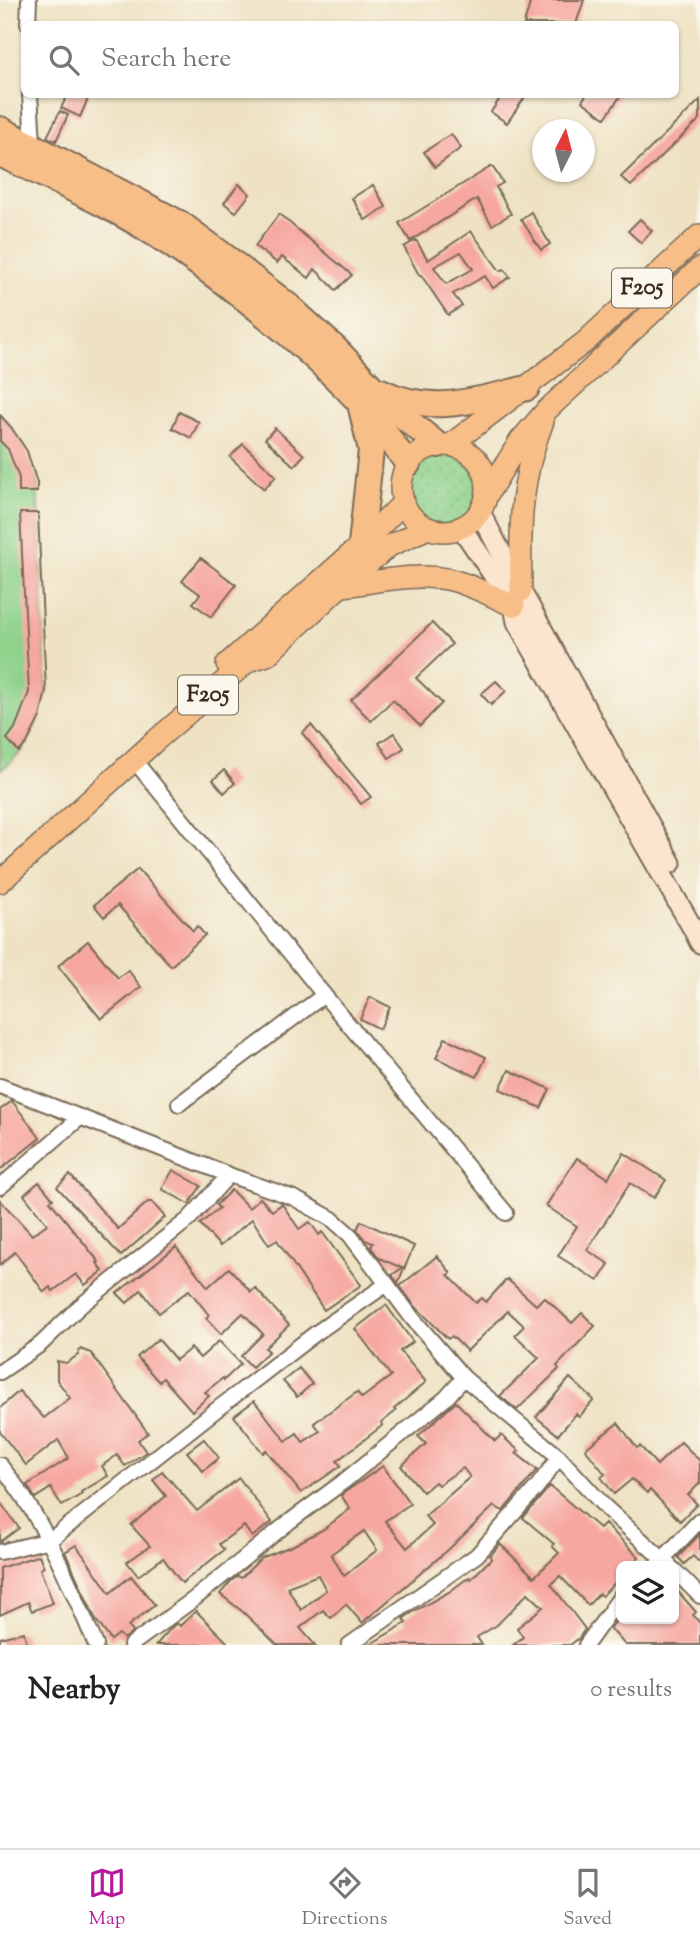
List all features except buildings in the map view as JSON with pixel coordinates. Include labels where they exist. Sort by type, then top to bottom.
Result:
[{"type":"highway","points":[[0,129],[181,224],[290,307],[335,348],[366,395],[374,419],[408,464]]},
{"type":"highway","points":[[0,154],[87,197],[169,243],[271,320],[330,372],[444,445]]},
{"type":"highway","points":[[366,395],[388,395],[417,404],[448,405],[464,404],[527,387]]},
{"type":"highway","points":[[361,545],[371,450],[366,395]]},
{"type":"main road","name":"F205","points":[[408,464],[426,449],[444,445],[527,387],[584,342],[700,235]]},
{"type":"main road","name":"F205","points":[[0,882],[248,661],[267,655],[389,546],[428,527],[439,530],[461,527],[484,503],[520,441],[547,410],[700,268]]},
{"type":"main road","points":[[547,410],[523,483],[517,622],[700,943]]},
{"type":"main road","points":[[444,445],[463,449],[483,468],[487,481],[484,503],[518,598]]},
{"type":"main road","points":[[408,464],[401,483],[404,502],[418,522],[428,527]]},
{"type":"main road","name":"F205","points":[[0,865],[361,545],[404,502]]},
{"type":"main road","points":[[461,527],[518,598],[700,916]]},
{"type":"main road","points":[[342,586],[411,578],[447,579],[518,598]]},
{"type":"street","points":[[28,21],[29,0]]},
{"type":"street","points":[[30,98],[33,144]]},
{"type":"street","points":[[134,760],[324,995],[506,1213]]},
{"type":"street","points":[[180,1104],[324,995]]},
{"type":"street","points":[[0,1086],[294,1198],[332,1219],[350,1235],[413,1319],[464,1378],[559,1457],[605,1507],[661,1561]]},
{"type":"street","points":[[0,1187],[81,1117]]},
{"type":"street","points":[[0,1372],[41,1344],[79,1307],[188,1219],[229,1175]]},
{"type":"street","points":[[0,1552],[50,1540],[316,1333],[387,1284]]},
{"type":"street","points":[[131,1645],[343,1482],[446,1398],[464,1378]]},
{"type":"street","points":[[349,1645],[477,1555],[537,1487],[559,1457]]},
{"type":"street","points":[[0,1465],[16,1485],[50,1540],[96,1645]]},
{"type":"street","points":[[670,1561],[700,1520]]},
{"type":"street","points":[[679,1577],[700,1596]]},
{"type":"street","points":[[586,1645],[616,1603]]},
{"type":"green space","points":[[0,415],[23,447],[37,483],[46,691],[31,735],[18,755],[0,770]]},
{"type":"green space","points":[[443,455],[468,465],[478,490],[468,515],[443,525],[418,515],[408,490],[418,465]]}]
